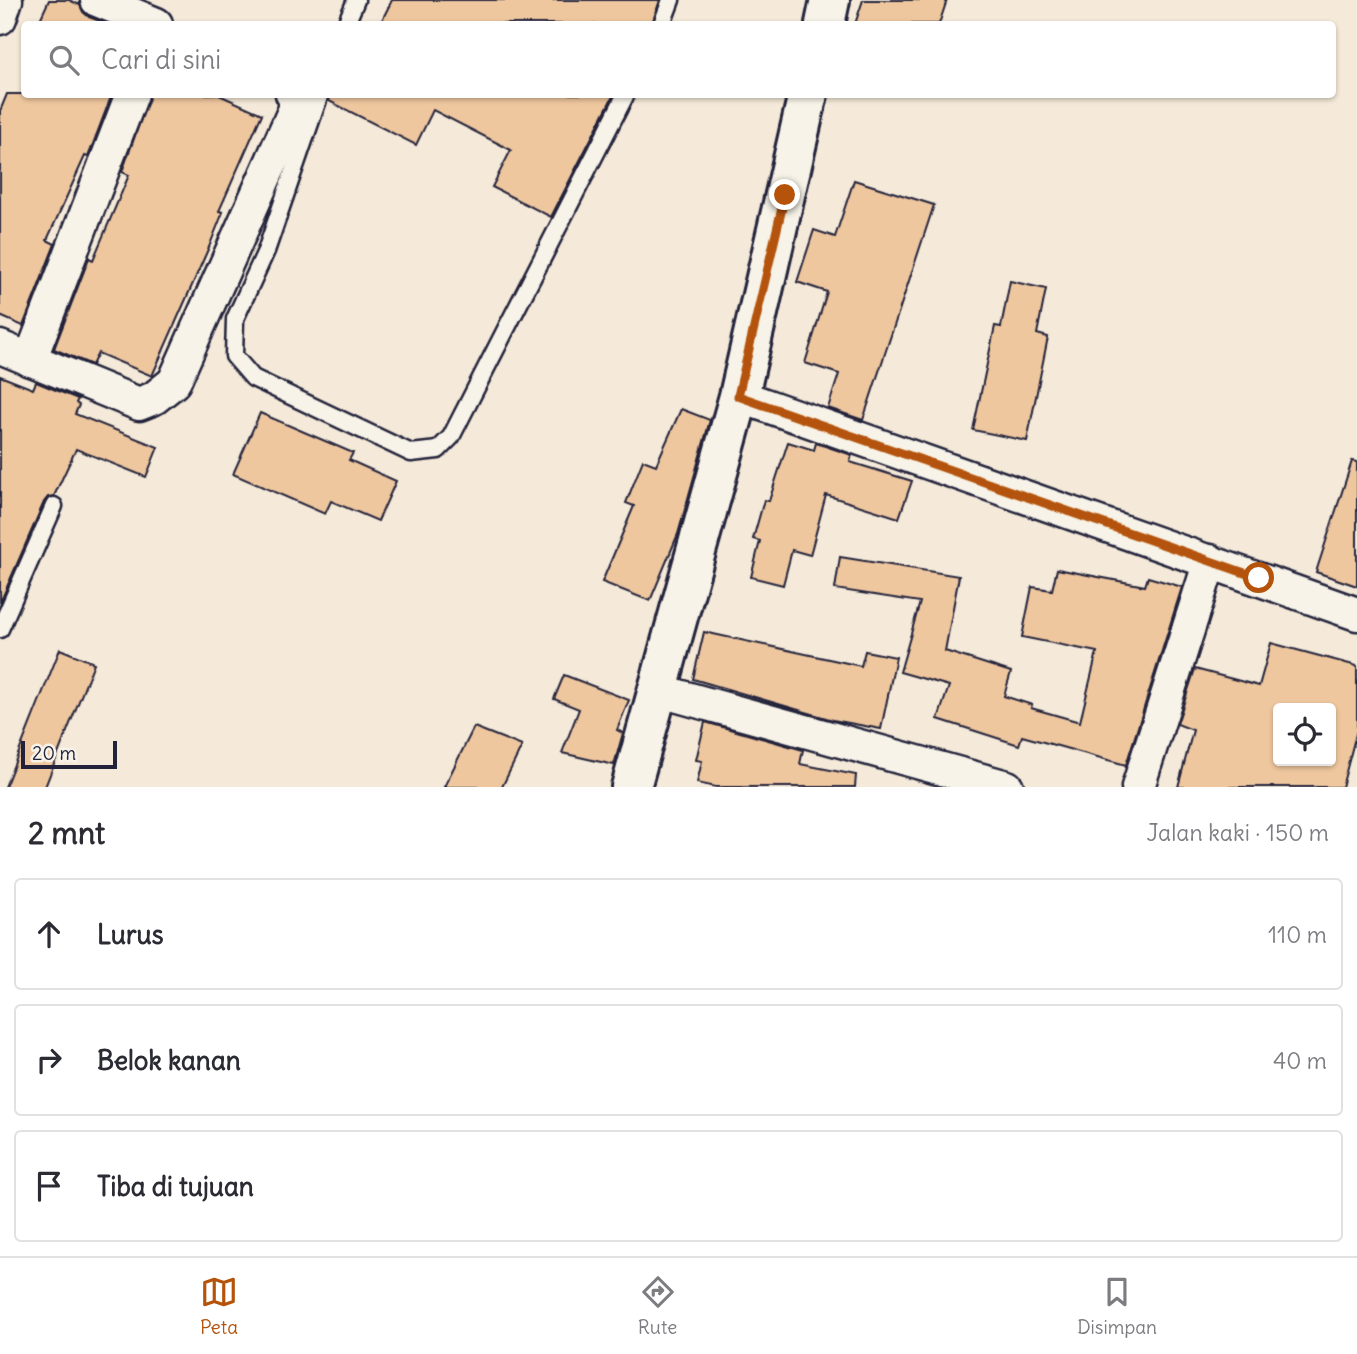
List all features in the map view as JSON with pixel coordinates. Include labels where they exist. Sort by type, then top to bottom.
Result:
[{"type":"street","points":[[0,18],[6,0]]},
{"type":"street","points":[[97,0],[149,21]]},
{"type":"street","points":[[825,21],[830,0]]},
{"type":"street","points":[[30,360],[130,98]]},
{"type":"street","points":[[0,347],[139,404],[154,398],[174,382],[295,109],[295,98]]},
{"type":"street","points":[[631,787],[738,396],[807,98]]},
{"type":"street","points":[[738,396],[1357,614]]},
{"type":"street","points":[[1138,787],[1210,561]]},
{"type":"street","points":[[657,690],[1007,787]]},
{"type":"lane","points":[[347,21],[356,0]]},
{"type":"lane","points":[[663,21],[671,0]]},
{"type":"lane","points":[[319,98],[265,251],[235,319],[234,356],[253,378],[411,453],[438,450],[451,437],[624,98]]},
{"type":"lane","points":[[0,629],[54,506]]},
{"type":"building","points":[[49,0],[69,0],[80,5],[89,17],[100,21],[39,21]]},
{"type":"building","points":[[392,0],[660,0],[653,21],[382,21]]},
{"type":"building","points":[[863,0],[947,0],[940,21],[856,21]]},
{"type":"building","points":[[7,94],[21,94],[21,98],[110,98],[88,157],[85,156],[47,240],[55,244],[23,326],[0,316],[0,111]]},
{"type":"building","points":[[149,98],[226,98],[262,114],[219,211],[223,212],[209,247],[152,376],[98,353],[92,365],[54,349],[89,258],[93,260],[129,175],[122,172]]},
{"type":"building","points":[[329,98],[612,98],[551,217],[492,187],[511,150],[433,110],[416,145],[329,101]]},
{"type":"building","points":[[854,180],[934,205],[863,420],[828,408],[839,374],[805,363],[827,292],[797,282],[814,230],[835,237]]},
{"type":"building","points":[[1010,281],[1046,289],[1037,334],[1048,337],[1027,441],[973,430],[995,326],[1001,327]]},
{"type":"building","points":[[0,376],[33,389],[36,382],[78,399],[76,403],[79,405],[75,414],[158,447],[146,477],[76,449],[54,496],[48,497],[44,502],[0,603]]},
{"type":"building","points":[[681,409],[710,420],[678,534],[650,601],[602,582],[634,506],[626,503],[643,460],[656,465]]},
{"type":"building","points":[[260,413],[353,453],[349,460],[396,481],[378,521],[331,501],[325,514],[233,474]]},
{"type":"building","points":[[788,442],[814,450],[816,443],[852,455],[850,462],[912,481],[899,518],[826,495],[810,555],[792,550],[783,585],[751,577],[760,541],[753,539],[764,500],[769,501]]},
{"type":"building","points":[[1352,461],[1357,462],[1357,586],[1316,572]]},
{"type":"building","points":[[840,557],[959,576],[945,651],[1011,672],[1004,696],[1032,705],[1031,708],[1080,722],[1097,652],[1022,637],[1032,587],[1052,590],[1057,569],[1145,586],[1148,577],[1182,587],[1126,765],[1022,736],[1019,745],[938,719],[949,686],[900,672],[920,602],[835,589]]},
{"type":"building","points":[[704,632],[861,666],[865,651],[896,657],[881,729],[833,720],[693,679]]},
{"type":"building","points":[[1271,643],[1357,666],[1357,730],[1342,787],[1178,787],[1193,730],[1177,724],[1195,669],[1259,686]]},
{"type":"building","points":[[60,649],[94,663],[45,787],[5,787]]},
{"type":"building","points":[[564,675],[629,700],[617,730],[623,733],[614,765],[562,753],[579,709],[554,699]]},
{"type":"building","points":[[705,722],[803,750],[800,764],[856,775],[855,787],[716,787],[697,783],[702,761],[696,760]]},
{"type":"building","points":[[474,727],[522,746],[502,787],[444,787]]},
{"type":"route","points":[[785,195],[738,396],[1259,578]]}]
